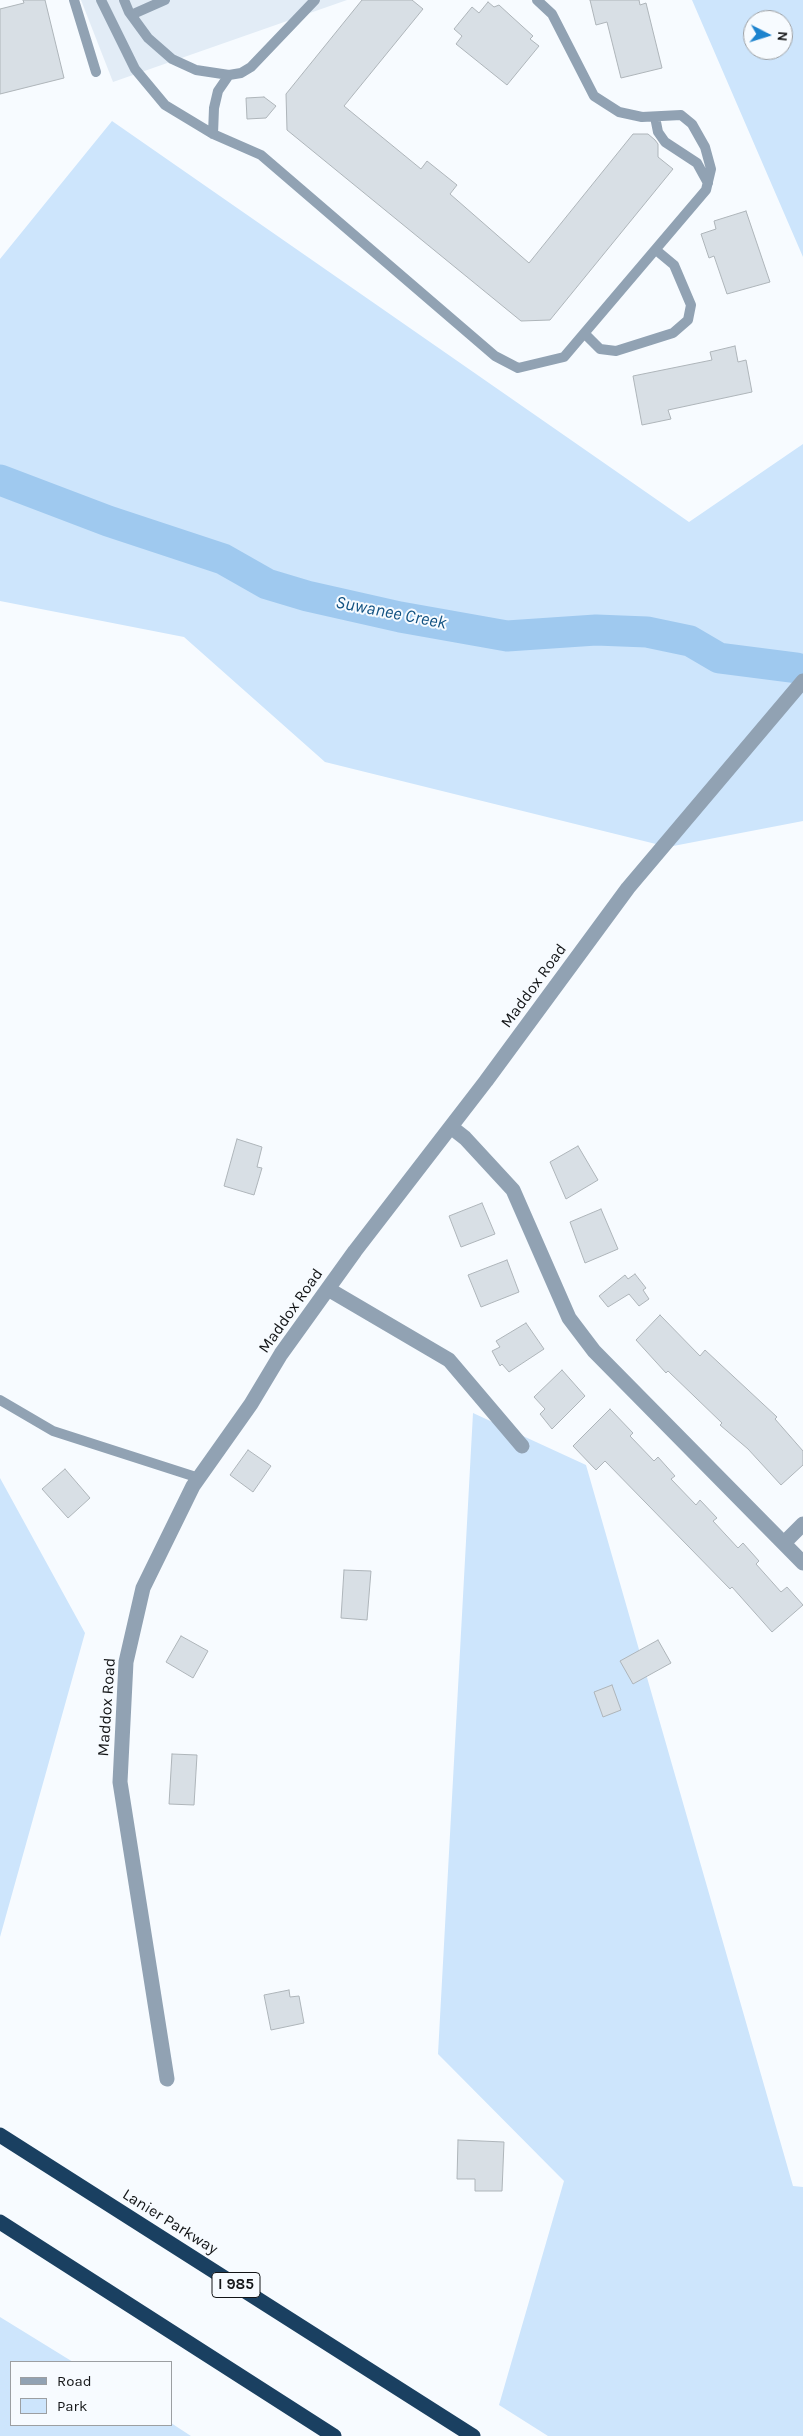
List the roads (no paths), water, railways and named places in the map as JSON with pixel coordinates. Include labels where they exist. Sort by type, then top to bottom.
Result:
[{"type":"highway","name":"Lanier Parkway","points":[[0,2135],[473,2436]]},
{"type":"highway","points":[[0,2222],[334,2436]]},
{"type":"street","name":"Maddox Road","points":[[167,2080],[120,1782],[126,1662],[143,1588],[199,1478],[251,1404],[281,1354],[328,1289],[628,888],[803,681]]},
{"type":"street","points":[[451,1127],[465,1138],[513,1190],[569,1318],[594,1351],[803,1562]]},
{"type":"street","points":[[328,1289],[449,1360],[522,1446]]},
{"type":"street","points":[[784,1543],[803,1524]]},
{"type":"lane","points":[[74,0],[96,72]]},
{"type":"lane","points":[[101,0],[135,69],[165,104],[213,134],[261,155],[495,356],[518,368],[564,358],[706,190],[710,168],[704,147],[692,124],[681,115],[642,118],[619,112],[594,96],[552,14],[537,0]]},
{"type":"lane","points":[[124,0],[131,15],[148,38],[172,59],[196,70],[229,75],[241,73],[251,67],[315,0]]},
{"type":"lane","points":[[131,15],[165,0]]},
{"type":"lane","points":[[213,134],[214,108],[218,91],[229,75]]},
{"type":"lane","points":[[655,117],[658,132],[665,142],[697,164],[708,183]]},
{"type":"lane","points":[[585,334],[600,349],[616,351],[672,333],[688,320],[691,305],[674,265],[656,250]]},
{"type":"lane","points":[[0,1400],[52,1431],[199,1478]]},
{"type":"waterway","name":"Suwanee Creek","points":[[0,480],[108,521],[223,559],[267,584],[307,596],[400,617],[507,636],[596,630],[647,632],[690,641],[719,658],[797,668]]}]
